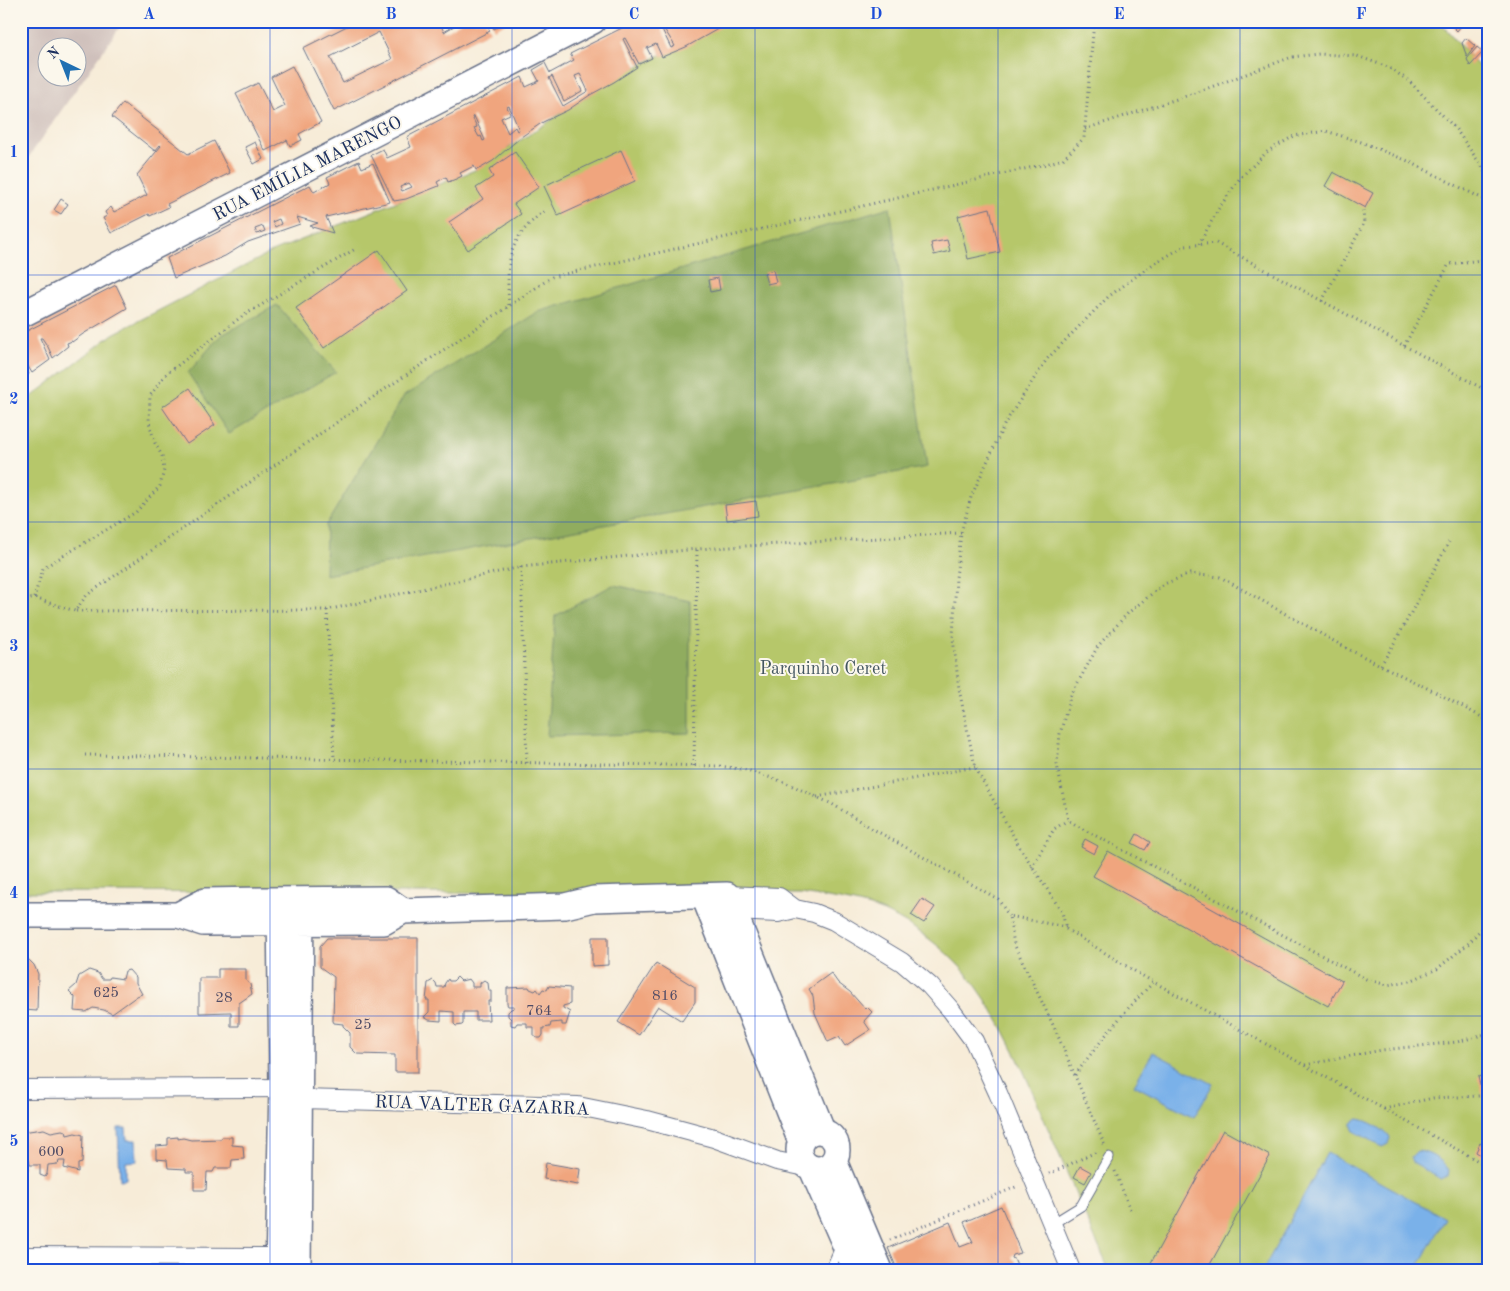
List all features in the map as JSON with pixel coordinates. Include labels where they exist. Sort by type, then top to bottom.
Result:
[{"type":"street","name":"RUA EMÍLIA MARENGO","points":[[21,315],[593,21]]},
{"type":"street","points":[[21,914],[178,915],[203,923],[291,911],[384,922],[403,911],[565,906],[594,899],[719,903],[778,914],[795,908],[814,913],[834,921],[902,962],[930,986],[974,1040],[998,1093],[1071,1270]]},
{"type":"street","points":[[719,903],[813,1153],[843,1241],[856,1270]]},
{"type":"street","points":[[21,1256],[284,1265],[291,1094],[291,911]]},
{"type":"street","name":"RUA VALTER GAZARRA","points":[[21,1090],[291,1094],[578,1106],[647,1120],[714,1138],[777,1161],[813,1153]]},
{"type":"street","points":[[777,1161],[813,1153]]},
{"type":"street","points":[[813,1153],[875,1259]]},
{"type":"lane","points":[[1052,1224],[1081,1206],[1110,1157]]},
{"type":"lane","points":[[830,1270],[843,1241]]},
{"type":"path","points":[[75,611],[87,595],[95,589],[366,402],[552,277],[1063,159],[1084,138],[1094,21]]},
{"type":"path","points":[[1085,129],[1192,94],[1292,57],[1319,54],[1357,56],[1388,67],[1409,81],[1455,128],[1483,168],[1489,180]]},
{"type":"path","points":[[1199,245],[1219,208],[1240,178],[1268,151],[1294,136],[1318,132],[1326,131],[1361,142],[1408,161],[1489,202]]},
{"type":"path","points":[[1322,301],[1364,223],[1363,210]]},
{"type":"path","points":[[509,305],[510,257],[518,236],[530,221],[545,211]]},
{"type":"path","points":[[1489,392],[1216,243],[1185,246],[1153,264],[1108,297],[1047,359],[1005,423],[971,497],[961,533],[956,578],[953,638],[959,689],[975,767],[1032,867],[1062,912],[1066,929],[1154,982],[1489,1167]]},
{"type":"path","points":[[34,598],[43,568],[136,512],[160,486],[164,470],[162,456],[155,443],[149,422],[150,396],[164,375],[241,317],[357,248]]},
{"type":"path","points":[[1404,346],[1448,266],[1488,259],[1489,254]]},
{"type":"path","points":[[21,602],[34,598],[75,611],[327,610],[521,567],[697,549],[961,533]]},
{"type":"path","points":[[1380,665],[1399,635],[1449,542]]},
{"type":"path","points":[[694,766],[697,549]]},
{"type":"path","points":[[521,567],[527,763]]},
{"type":"path","points":[[1489,721],[1348,649],[1220,577],[1190,574],[1164,584],[1128,612],[1098,646],[1070,697],[1060,734],[1057,765],[1068,820],[1366,979],[1387,985],[1410,981],[1436,969],[1469,943],[1489,920]]},
{"type":"path","points":[[327,610],[334,759]]},
{"type":"path","points":[[85,756],[719,766],[747,770],[784,782],[832,804],[998,899],[1010,916],[1014,944],[1055,1029],[1110,1157],[1130,1212]]},
{"type":"path","points":[[817,797],[975,767]]},
{"type":"path","points":[[1032,867],[1054,829],[1068,820]]},
{"type":"path","points":[[1010,916],[1066,927]]},
{"type":"path","points":[[1074,1075],[1118,1019],[1154,982]]},
{"type":"path","points":[[1304,1065],[1382,1050],[1456,1042],[1489,1033]]},
{"type":"path","points":[[1383,1109],[1433,1098],[1479,1096]]},
{"type":"path","points":[[875,1259],[1105,1147]]},
{"type":"path","points":[[1485,1270],[1489,1263]]},
{"type":"shaded area","points":[[21,21],[124,21],[88,72],[88,38],[38,38],[38,88],[77,88],[21,168]]},
{"type":"green space","name":"Parquinho Ceret","points":[[729,21],[1439,21],[1489,78],[1489,1270],[1109,1270],[1023,1069],[985,999],[965,972],[931,940],[892,916],[860,904],[801,894],[21,892],[21,405],[113,334],[274,251],[475,170],[620,75]]},
{"type":"green space","points":[[890,207],[927,467],[325,575],[326,525],[404,396],[538,312]]},
{"type":"green space","points":[[277,305],[336,372],[229,434],[188,373],[220,336]]},
{"type":"green space","points":[[613,585],[690,601],[690,733],[547,736],[555,616]]},
{"type":"water","points":[[1153,1052],[1213,1084],[1194,1117],[1134,1085]]},
{"type":"water","points":[[1358,1119],[1371,1123],[1384,1132],[1390,1138],[1388,1144],[1382,1147],[1354,1131],[1352,1123]]},
{"type":"water","points":[[118,1128],[126,1128],[127,1140],[136,1140],[137,1161],[126,1162],[126,1179],[120,1180]]},
{"type":"water","points":[[1417,1151],[1430,1155],[1443,1163],[1449,1170],[1448,1176],[1441,1179],[1414,1164],[1411,1157]]},
{"type":"water","points":[[1327,1153],[1445,1218],[1416,1270],[1263,1270]]},
{"type":"building","points":[[357,21],[439,21],[444,32],[462,21],[485,21],[490,31],[334,111],[303,48]],"holes":[[[379,32],[392,59],[343,83],[330,57]]]},
{"type":"building","points":[[490,21],[509,21],[494,29]]},
{"type":"building","points":[[636,21],[658,21],[671,48],[675,46],[659,21],[732,21],[686,47],[662,57],[656,44],[647,48],[652,58],[639,64],[625,38],[623,39],[637,67],[568,110],[543,122],[521,137],[493,161],[481,168],[476,170],[474,166],[460,173],[462,176],[456,179],[448,182],[446,177],[437,182],[439,186],[406,199],[394,201],[371,155],[383,149],[387,158],[411,147],[407,137],[522,77],[526,87],[539,81],[533,70],[545,63],[550,73],[574,60],[570,54]],"holes":[[[580,74],[588,91],[563,106],[549,78],[552,76],[564,101],[582,91],[575,76]],[[509,106],[519,130],[517,131],[515,127],[508,133],[501,118],[510,114],[507,107]],[[474,116],[485,140],[483,141],[481,136],[479,137],[474,128],[477,127],[472,117]],[[409,183],[412,187],[402,191],[400,187]]]},
{"type":"building","points":[[1447,21],[1465,21],[1457,31]]},
{"type":"building","points":[[1466,38],[1475,46],[1467,57],[1462,43]]},
{"type":"building","points":[[1477,47],[1483,52],[1470,66],[1467,59]]},
{"type":"building","points":[[292,66],[321,122],[299,134],[302,140],[290,146],[287,140],[265,151],[236,94],[258,83],[273,112],[285,106],[271,77]]},
{"type":"building","points":[[123,103],[188,154],[214,141],[230,173],[167,204],[169,207],[150,216],[149,214],[111,233],[103,218],[107,216],[105,212],[111,207],[114,212],[147,195],[137,175],[161,146],[155,151],[112,117]]},
{"type":"building","points":[[255,142],[263,159],[254,164],[245,147]]},
{"type":"building","points":[[621,150],[635,181],[558,216],[544,186]]},
{"type":"building","points":[[515,152],[539,187],[514,204],[521,214],[468,250],[449,222],[483,199],[476,188],[493,177],[489,170]]},
{"type":"building","points":[[359,161],[362,168],[373,163],[390,202],[326,217],[333,233],[310,226],[318,223],[297,217],[300,224],[248,242],[225,256],[174,278],[167,258],[310,185],[314,192],[330,183],[327,177]],"holes":[[[279,219],[281,224],[275,227],[272,222]],[[263,226],[265,231],[257,234],[255,229]]]},
{"type":"building","points":[[1333,172],[1373,193],[1365,208],[1325,186]]},
{"type":"building","points":[[61,199],[68,204],[61,214],[54,210]]},
{"type":"building","points":[[990,208],[1000,252],[968,259],[958,216]]},
{"type":"building","points":[[947,240],[950,251],[934,255],[931,243]]},
{"type":"building","points":[[379,250],[407,291],[324,348],[296,308]]},
{"type":"building","points":[[773,270],[776,282],[767,284],[764,273]]},
{"type":"building","points":[[718,278],[720,290],[710,292],[708,280]]},
{"type":"building","points":[[116,285],[127,308],[72,342],[67,343],[68,346],[53,358],[48,347],[40,338],[50,360],[32,373],[21,355],[21,334]]},
{"type":"building","points":[[21,360],[29,374],[21,381]]},
{"type":"building","points":[[190,388],[215,425],[187,444],[162,407]]},
{"type":"building","points":[[756,501],[758,516],[727,520],[725,505]]},
{"type":"building","points":[[1137,834],[1150,842],[1145,850],[1132,843]]},
{"type":"building","points":[[1085,839],[1098,846],[1094,854],[1081,847]]},
{"type":"building","points":[[1108,851],[1342,981],[1328,1006],[1093,876]]},
{"type":"building","points":[[922,899],[935,907],[924,923],[911,915]]},
{"type":"building","points":[[592,937],[608,937],[608,965],[592,966]]},
{"type":"building","points":[[327,938],[418,938],[418,1072],[395,1072],[395,1055],[357,1054],[350,1047],[350,1033],[343,1024],[334,1023],[333,1021],[334,977],[320,967],[320,946]]},
{"type":"building","points":[[21,958],[28,959],[34,965],[38,974],[37,1011],[24,1010],[25,995],[21,995]]},
{"type":"building","points":[[656,963],[695,987],[695,1002],[682,1021],[658,1006],[639,1035],[618,1022]]},
{"type":"building","points":[[218,969],[246,969],[246,981],[250,984],[252,994],[239,1003],[239,1026],[231,1026],[231,1012],[199,1013],[199,978],[218,978]]},
{"type":"building","points":[[89,970],[98,973],[102,979],[109,979],[110,977],[123,979],[125,971],[129,970],[136,978],[136,983],[142,994],[112,1014],[93,1008],[86,1012],[74,1011],[75,997],[69,991],[76,985],[79,976]]},
{"type":"building","points":[[831,973],[838,983],[850,992],[865,1009],[867,1007],[872,1012],[864,1021],[870,1030],[845,1046],[839,1037],[828,1042],[815,1013],[813,996],[809,989]]},
{"type":"building","points":[[457,977],[461,981],[469,979],[472,987],[480,987],[480,983],[484,980],[488,983],[489,991],[491,991],[491,1001],[488,1001],[489,1020],[476,1020],[476,1012],[463,1012],[463,1024],[456,1026],[454,1024],[454,1012],[441,1011],[441,1021],[429,1020],[424,1017],[429,1012],[429,1000],[426,1000],[428,983],[433,980],[437,987],[444,987],[448,979],[453,981]]},
{"type":"building","points":[[549,986],[570,988],[570,1004],[563,1006],[563,1008],[570,1012],[566,1025],[562,1025],[562,1022],[551,1023],[550,1027],[543,1028],[541,1038],[537,1038],[534,1036],[534,1027],[527,1027],[527,1023],[511,1025],[508,1012],[514,1006],[508,1006],[507,1004],[507,988],[529,987],[535,991],[537,989],[540,993],[543,989],[547,990]]},
{"type":"building","points":[[1489,1074],[1489,1115],[1488,1115],[1478,1077]]},
{"type":"building","points":[[44,1129],[51,1132],[66,1131],[67,1135],[75,1133],[83,1135],[82,1163],[78,1164],[78,1172],[64,1168],[65,1161],[48,1165],[45,1177],[40,1175],[40,1165],[30,1165],[29,1160],[23,1162],[23,1169],[21,1169],[21,1132]]},
{"type":"building","points":[[1223,1130],[1270,1156],[1207,1270],[1147,1270]]},
{"type":"building","points":[[178,1137],[178,1139],[191,1140],[232,1137],[232,1145],[243,1146],[244,1159],[232,1160],[231,1168],[215,1168],[213,1172],[207,1172],[206,1190],[194,1190],[194,1172],[186,1172],[186,1169],[168,1168],[167,1160],[156,1159],[156,1146],[168,1145],[168,1138]]},
{"type":"building","points":[[1480,1143],[1489,1148],[1484,1157],[1476,1152]]},
{"type":"building","points":[[546,1163],[580,1169],[578,1185],[544,1179]]},
{"type":"building","points":[[1080,1166],[1091,1172],[1085,1183],[1074,1177]]},
{"type":"building","points":[[1001,1206],[1021,1253],[1013,1255],[1012,1258],[1015,1260],[1019,1270],[911,1270],[909,1264],[897,1269],[888,1248],[950,1222],[960,1247],[973,1242],[964,1222]]}]
